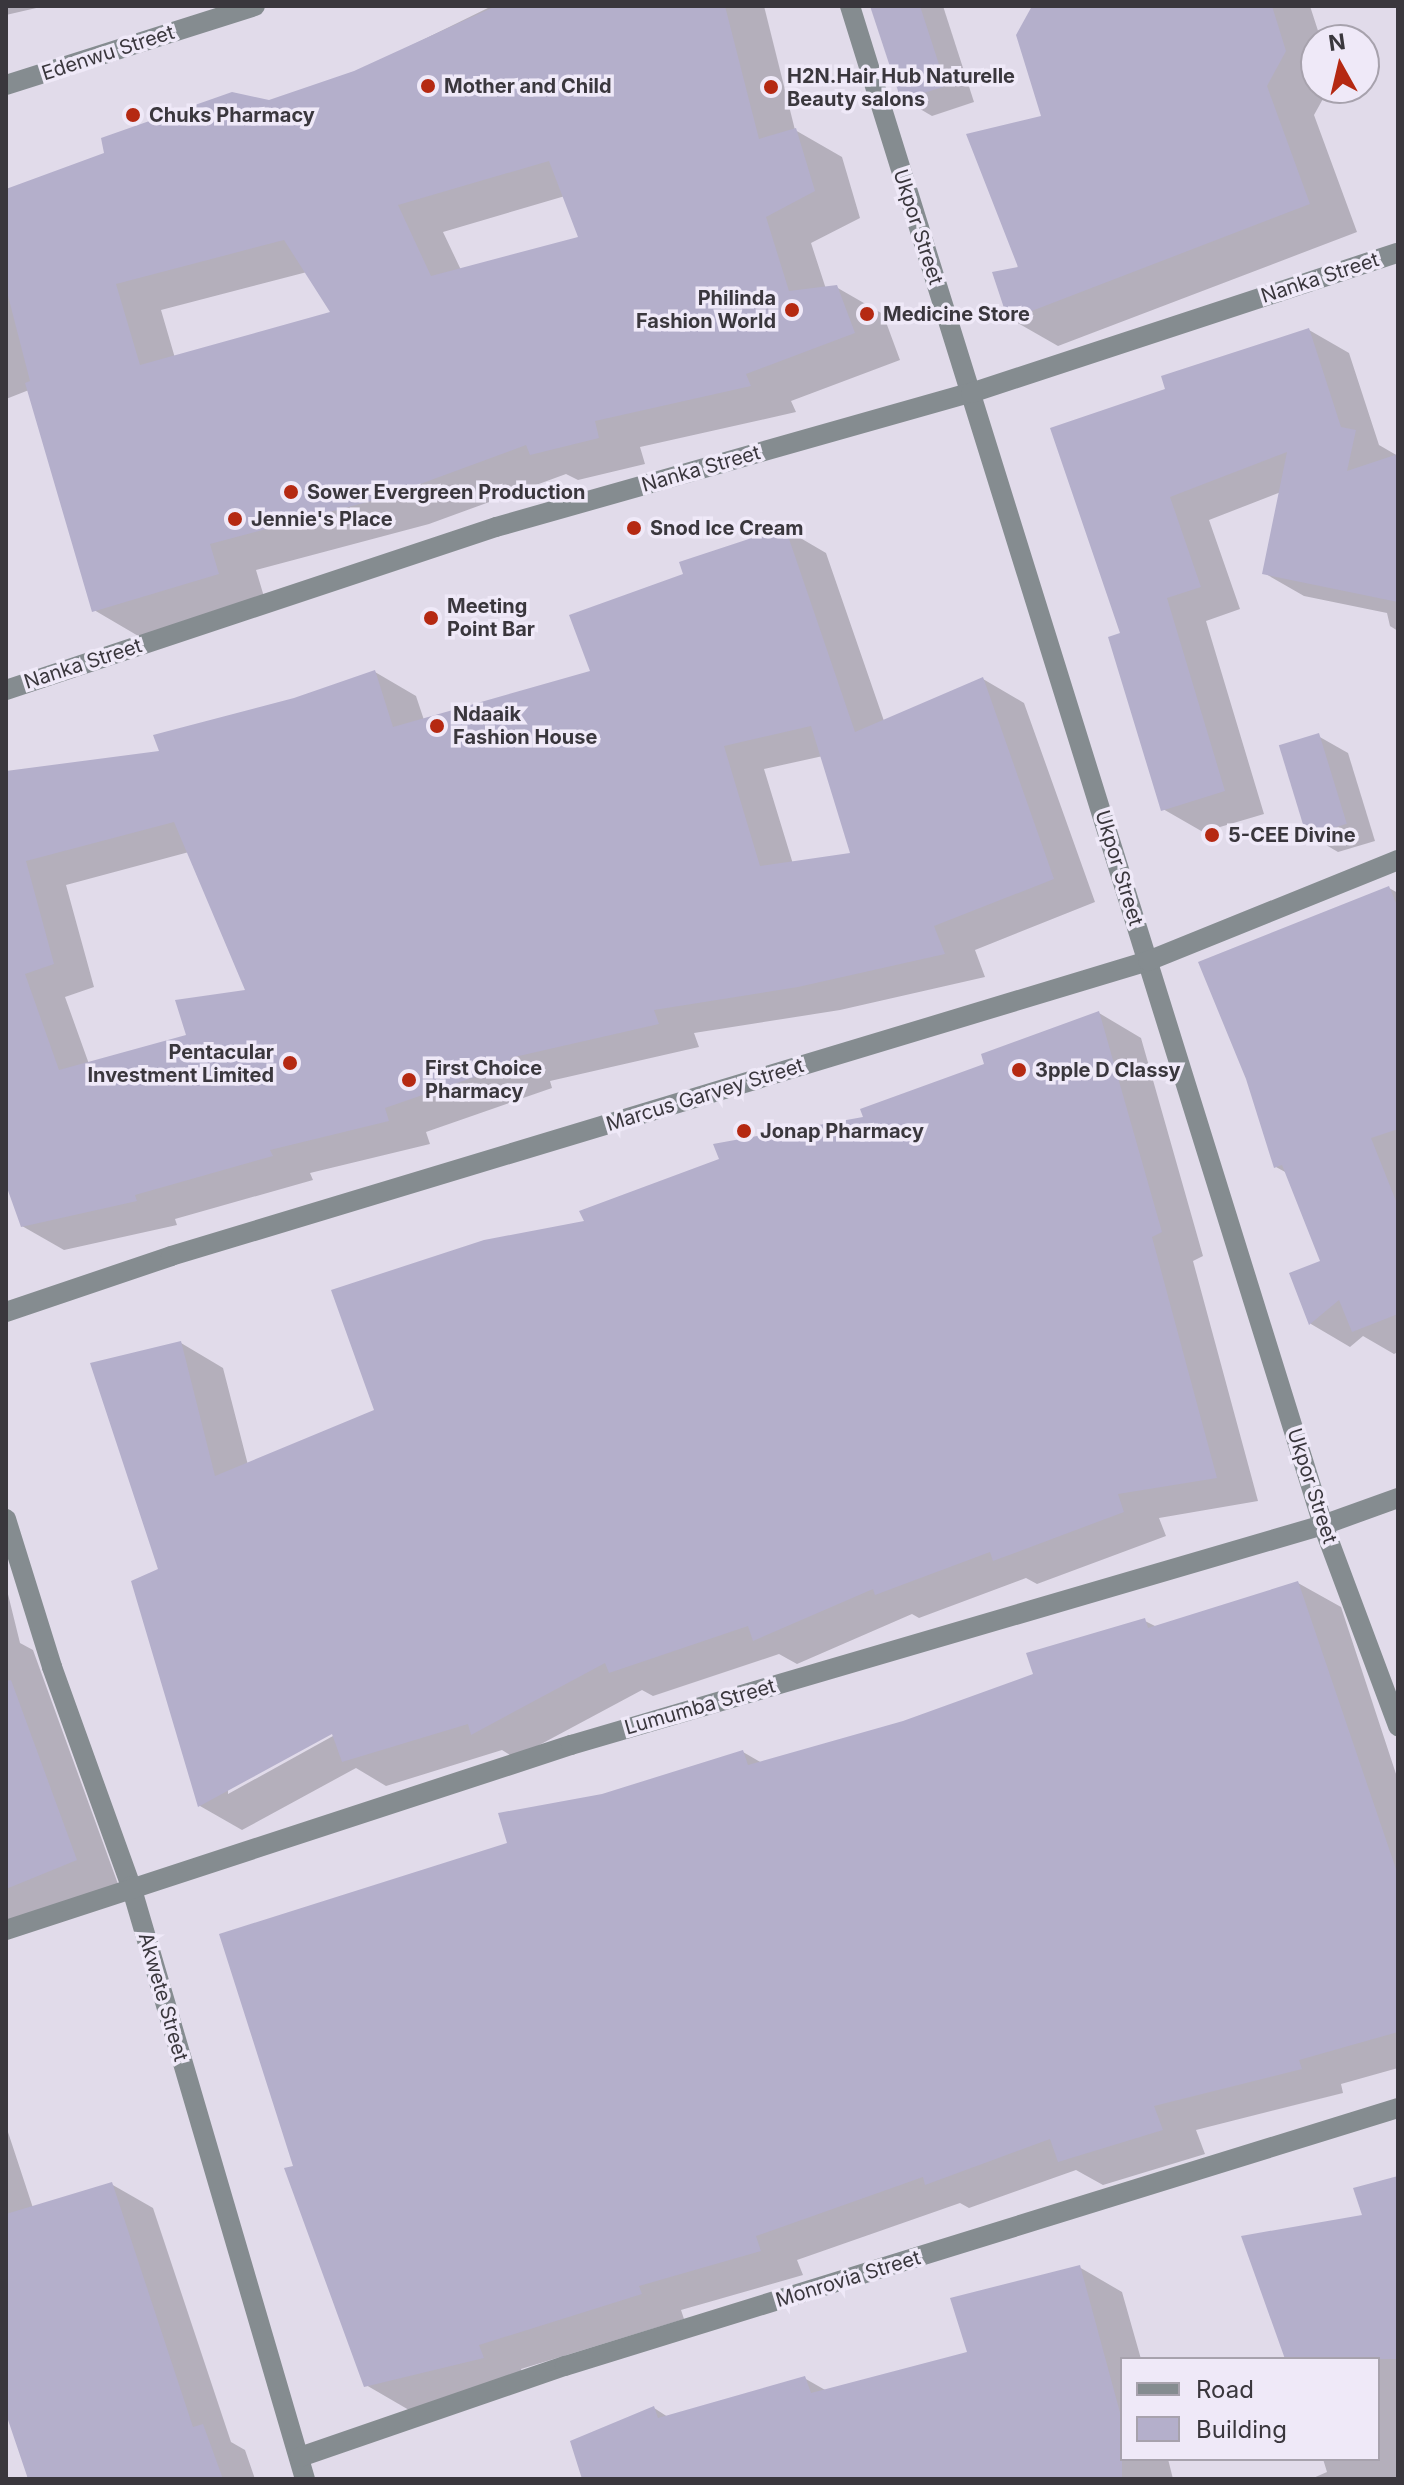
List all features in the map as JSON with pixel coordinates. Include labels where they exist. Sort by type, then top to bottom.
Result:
[{"type":"street","name":"Edenwu Street","points":[[6,85],[255,6]]},
{"type":"street","name":"Ukpor Street","points":[[850,6],[1323,1525],[1398,1726]]},
{"type":"street","name":"Nanka Street","points":[[6,690],[496,527],[971,393],[1398,253]]},
{"type":"street","name":"Marcus Garvey Street","points":[[6,1312],[171,1256],[1148,961],[1398,860]]},
{"type":"street","name":"Lumumba Street","points":[[6,1930],[131,1886],[571,1745],[1323,1525],[1398,1498]]},
{"type":"street","name":"Akwete Street","points":[[6,1519],[52,1667],[131,1886],[305,2479]]},
{"type":"street","name":"Monrovia Street","points":[[300,2457],[580,2362],[1398,2108]]},
{"type":"building","points":[[496,6],[725,6],[759,139],[796,128],[815,191],[766,217],[789,291],[837,285],[855,333],[746,374],[751,386],[595,421],[599,438],[530,455],[526,445],[382,498],[210,544],[219,574],[92,612],[25,383],[30,381],[6,288],[6,189],[104,153],[101,138],[232,92],[269,100],[354,71]],"holes":[[[549,161],[578,237],[431,276],[398,205]],[[284,240],[330,312],[140,365],[116,284]]]},
{"type":"building","points":[[870,6],[920,6],[946,86],[901,100]]},
{"type":"building","points":[[1032,6],[1272,6],[1286,51],[1267,86],[1310,204],[1008,320],[992,272],[1018,267],[966,134],[1041,116],[1016,35]]},
{"type":"building","points":[[1309,328],[1341,427],[1356,430],[1347,471],[1398,454],[1398,602],[1262,574],[1287,452],[1170,497],[1201,587],[1167,598],[1225,791],[1161,811],[1108,637],[1120,633],[1050,428],[1165,389],[1161,376]]},
{"type":"building","points":[[785,527],[855,732],[983,677],[1054,879],[934,926],[945,954],[798,987],[654,1010],[659,1024],[510,1058],[512,1064],[385,1108],[389,1121],[270,1150],[273,1156],[135,1195],[137,1201],[21,1227],[6,1185],[6,771],[159,751],[153,735],[294,698],[375,670],[393,727],[590,671],[569,615],[683,574],[679,562]],"holes":[[[811,726],[850,853],[760,866],[724,746]],[[174,822],[245,990],[175,1000],[186,1035],[59,1070],[25,974],[54,964],[26,861]]]},
{"type":"building","points":[[1319,733],[1347,824],[1307,836],[1279,745]]},
{"type":"building","points":[[1389,886],[1398,908],[1398,1129],[1371,1138],[1398,1206],[1398,1314],[1352,1332],[1339,1300],[1309,1325],[1289,1273],[1320,1261],[1282,1165],[1274,1168],[1246,1079],[1198,962]]},
{"type":"building","points":[[1099,1011],[1162,1232],[1152,1237],[1217,1478],[1118,1494],[1124,1512],[993,1561],[990,1552],[875,1595],[873,1589],[753,1641],[748,1626],[609,1673],[605,1663],[471,1735],[468,1724],[342,1762],[332,1734],[198,1807],[131,1581],[158,1569],[90,1363],[181,1341],[215,1476],[374,1410],[331,1290],[484,1240],[584,1221],[579,1211],[719,1159],[713,1144],[863,1117],[860,1109],[984,1064],[981,1054]]},
{"type":"building","points":[[1298,1581],[1398,1875],[1398,2032],[1299,2060],[1302,2069],[1154,2106],[1163,2130],[1058,2162],[1050,2139],[925,2185],[923,2177],[756,2236],[761,2251],[639,2286],[642,2294],[479,2345],[484,2358],[364,2387],[284,2168],[293,2166],[219,1934],[507,1843],[498,1813],[602,1794],[743,1750],[748,1765],[903,1721],[1033,1674],[1026,1653],[1145,1618],[1148,1628]]},
{"type":"building","points":[[11,1680],[77,1860],[6,1889],[6,1681]]},
{"type":"building","points":[[1398,2176],[1398,2359],[1284,2357],[1241,2236],[1362,2215],[1353,2188]]},
{"type":"building","points":[[112,2182],[193,2427],[203,2424],[223,2479],[28,2479],[6,2414],[6,2214]]},
{"type":"building","points":[[1080,2265],[1120,2413],[1122,2479],[582,2479],[570,2441],[654,2406],[658,2418],[805,2376],[811,2393],[967,2352],[950,2298]]},
{"type":"place","name":"Mother and Child","points":[[428,86]]},
{"type":"place","name":"H2N.Hair Hub Naturelle Beauty salons","points":[[771,87]]},
{"type":"place","name":"Chuks Pharmacy","points":[[133,115]]},
{"type":"place","name":"Philinda Fashion World","points":[[792,310]]},
{"type":"place","name":"Medicine Store","points":[[867,314]]},
{"type":"place","name":"Sower Evergreen Production","points":[[291,492]]},
{"type":"place","name":"Jennie's Place","points":[[235,519]]},
{"type":"place","name":"Snod Ice Cream","points":[[634,528]]},
{"type":"place","name":"Meeting Point Bar","points":[[431,618]]},
{"type":"place","name":"Ndaaik Fashion House","points":[[437,726]]},
{"type":"place","name":"5-CEE Divine","points":[[1212,835]]},
{"type":"place","name":"Pentacular Investment Limited","points":[[290,1063]]},
{"type":"place","name":"3pple D Classy","points":[[1019,1070]]},
{"type":"place","name":"First Choice Pharmacy","points":[[409,1080]]},
{"type":"place","name":"Jonap Pharmacy","points":[[744,1131]]}]
